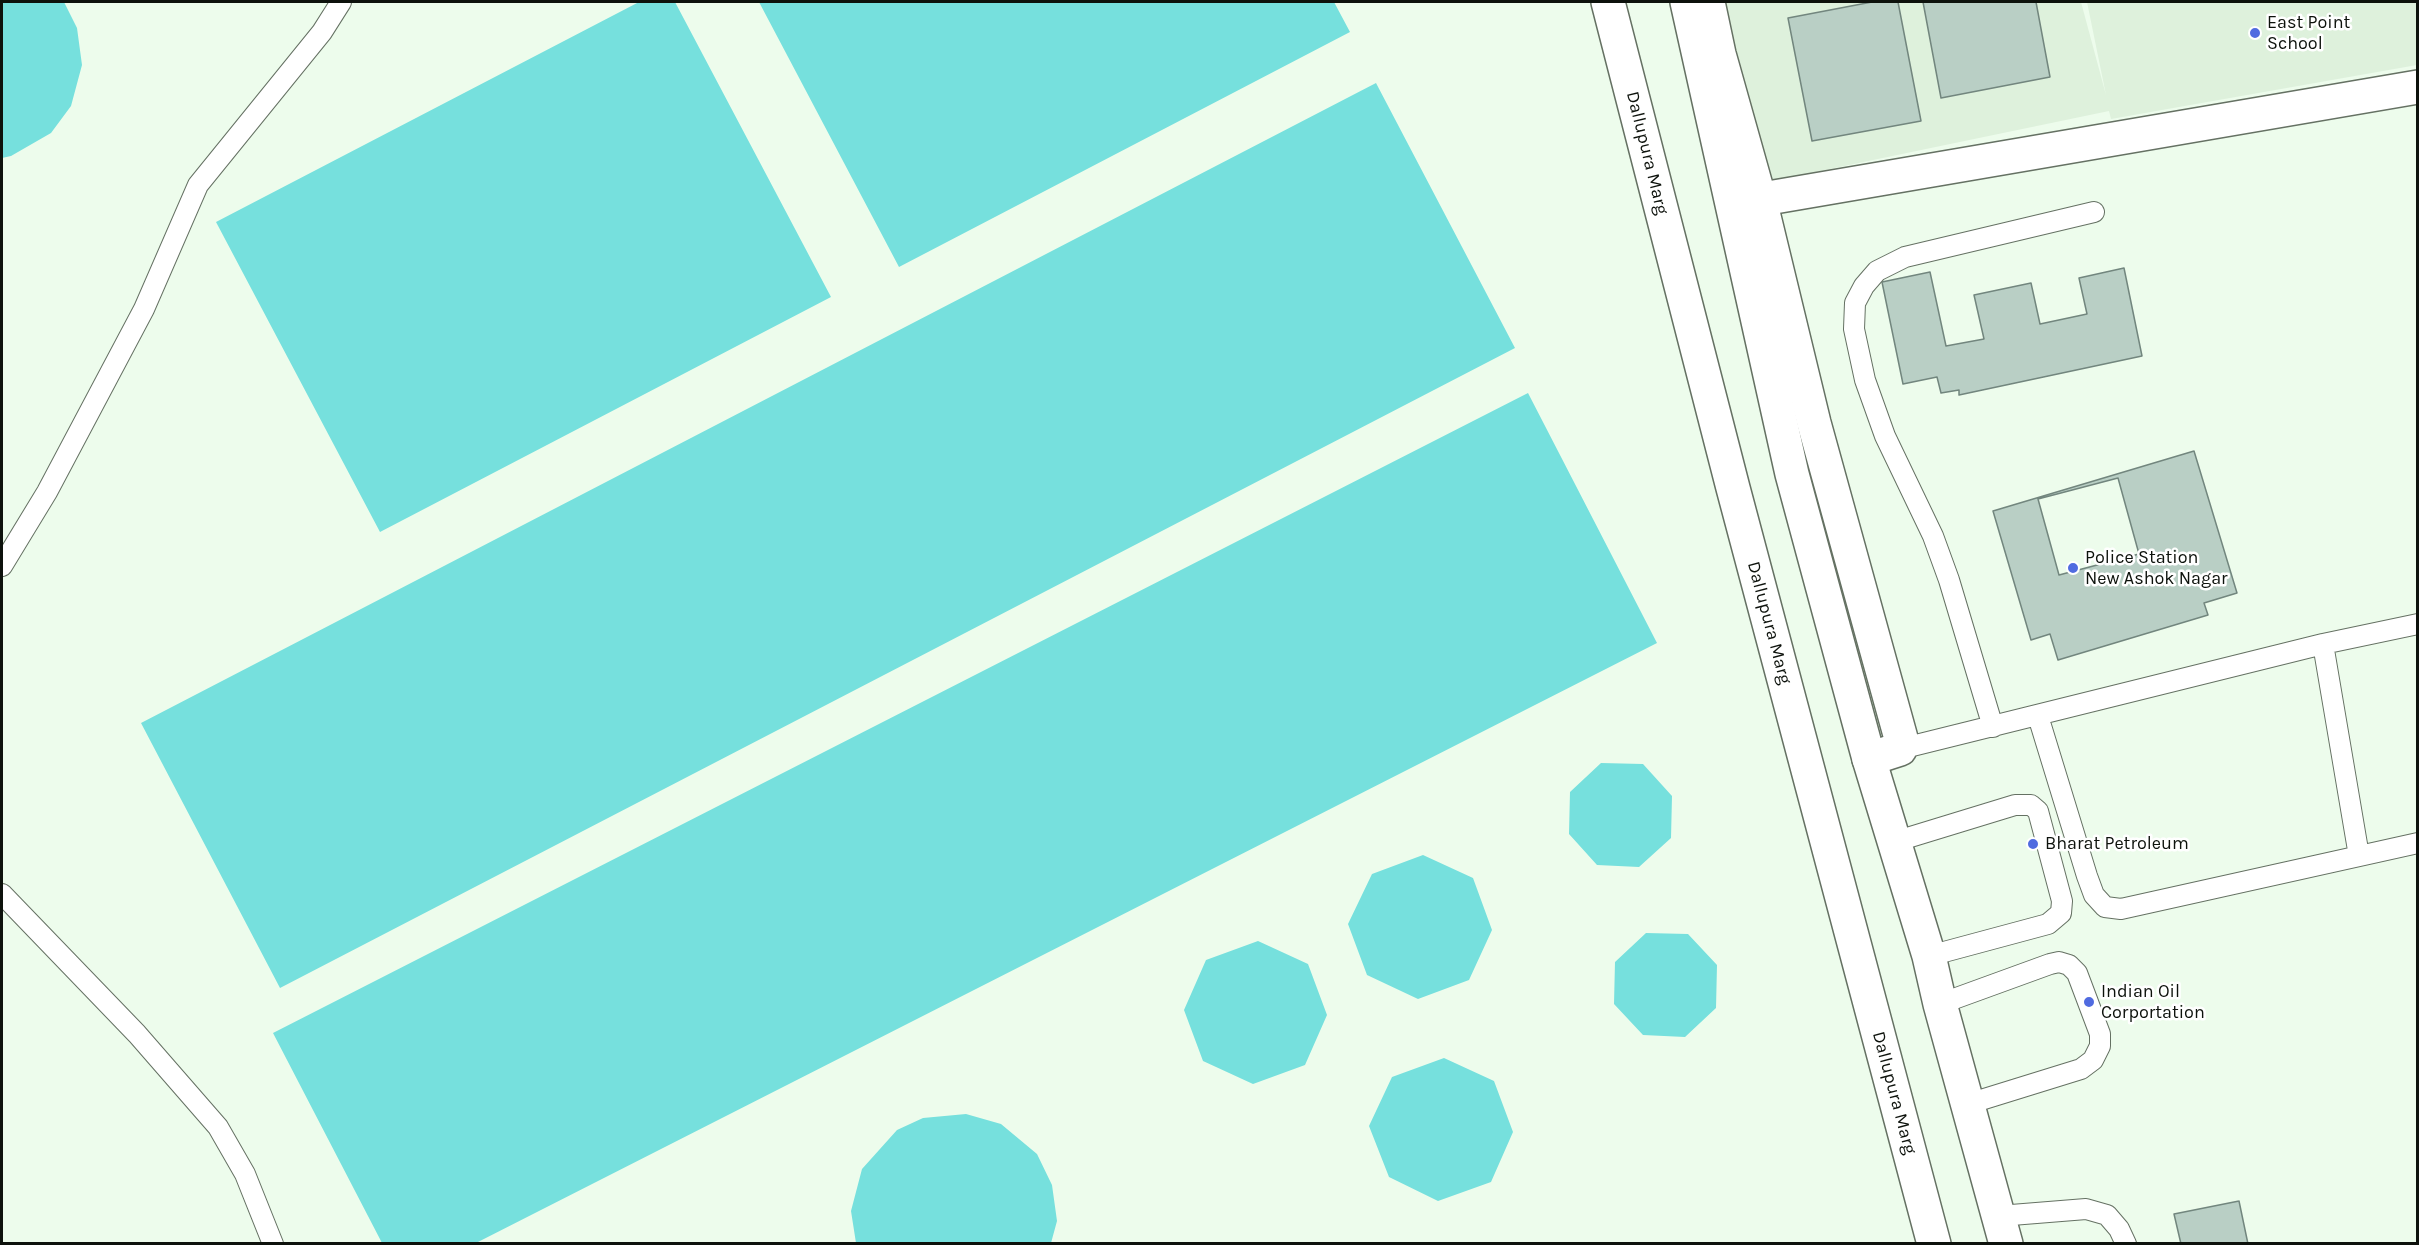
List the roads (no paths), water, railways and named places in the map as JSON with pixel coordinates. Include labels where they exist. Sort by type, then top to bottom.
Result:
[{"type":"main road","name":"Dallupura Marg","points":[[1608,2],[1742,523],[1934,1244]]},
{"type":"main road","points":[[1686,2],[1814,423],[1902,742],[1900,749],[1869,759]]},
{"type":"main road","points":[[1708,2],[1746,202],[1792,474],[1869,759],[1929,956],[2002,1230]]},
{"type":"main road","points":[[1746,202],[2418,87]]},
{"type":"lane","points":[[2,566],[47,492],[144,309],[198,185],[322,32],[341,2]]},
{"type":"lane","points":[[1993,727],[1949,580],[1933,536],[1885,436],[1865,380],[1854,329],[1855,303],[1864,286],[1877,271],[1905,257],[2094,213]]},
{"type":"lane","points":[[1900,749],[2323,644],[2418,624]]},
{"type":"lane","points":[[2323,644],[2359,856]]},
{"type":"lane","points":[[2038,716],[2087,876],[2094,895],[2105,907],[2121,909],[2418,843]]},
{"type":"lane","points":[[1894,842],[2015,805],[2031,805],[2038,811],[2062,902],[2061,913],[2048,924],[1929,956]]},
{"type":"lane","points":[[2,894],[137,1034],[218,1127],[245,1174],[273,1244]]},
{"type":"lane","points":[[1940,1004],[2060,962],[2069,965],[2077,973],[2100,1034],[2100,1046],[2093,1060],[2081,1069],[1968,1104]]},
{"type":"lane","points":[[2002,1230],[2086,1209],[2106,1215],[2119,1229],[2126,1244]]},
{"type":"water","points":[[2,2],[64,2],[77,28],[82,65],[71,106],[51,133],[11,156],[2,158]]},
{"type":"water","points":[[639,2],[675,2],[831,297],[380,532],[216,222]]},
{"type":"water","points":[[759,2],[1334,2],[1350,32],[899,267]]},
{"type":"water","points":[[1376,83],[1515,348],[280,988],[141,723]]},
{"type":"water","points":[[1528,393],[1657,643],[476,1243],[382,1243],[273,1033]]},
{"type":"water","points":[[1601,763],[1643,764],[1672,796],[1671,838],[1639,867],[1597,865],[1569,834],[1570,792]]},
{"type":"water","points":[[1423,855],[1473,878],[1492,930],[1469,980],[1418,999],[1367,975],[1348,924],[1372,874]]},
{"type":"water","points":[[1646,933],[1688,934],[1717,965],[1716,1008],[1685,1037],[1643,1035],[1614,1004],[1615,962]]},
{"type":"water","points":[[1258,941],[1308,964],[1327,1015],[1305,1065],[1253,1084],[1203,1061],[1184,1010],[1206,960]]},
{"type":"water","points":[[1444,1058],[1494,1081],[1513,1132],[1491,1182],[1438,1201],[1389,1177],[1369,1126],[1392,1077]]},
{"type":"water","points":[[966,1114],[1001,1124],[1037,1154],[1052,1185],[1057,1221],[1051,1243],[856,1243],[851,1211],[862,1169],[897,1130],[923,1118]]},
{"type":"place","name":"East Point School","points":[[2255,33]]},
{"type":"place","name":"Police Station New Ashok Nagar","points":[[2073,568]]},
{"type":"place","name":"Bharat Petroleum","points":[[2033,844]]},
{"type":"place","name":"Indian Oil Corportation","points":[[2089,1002]]}]
